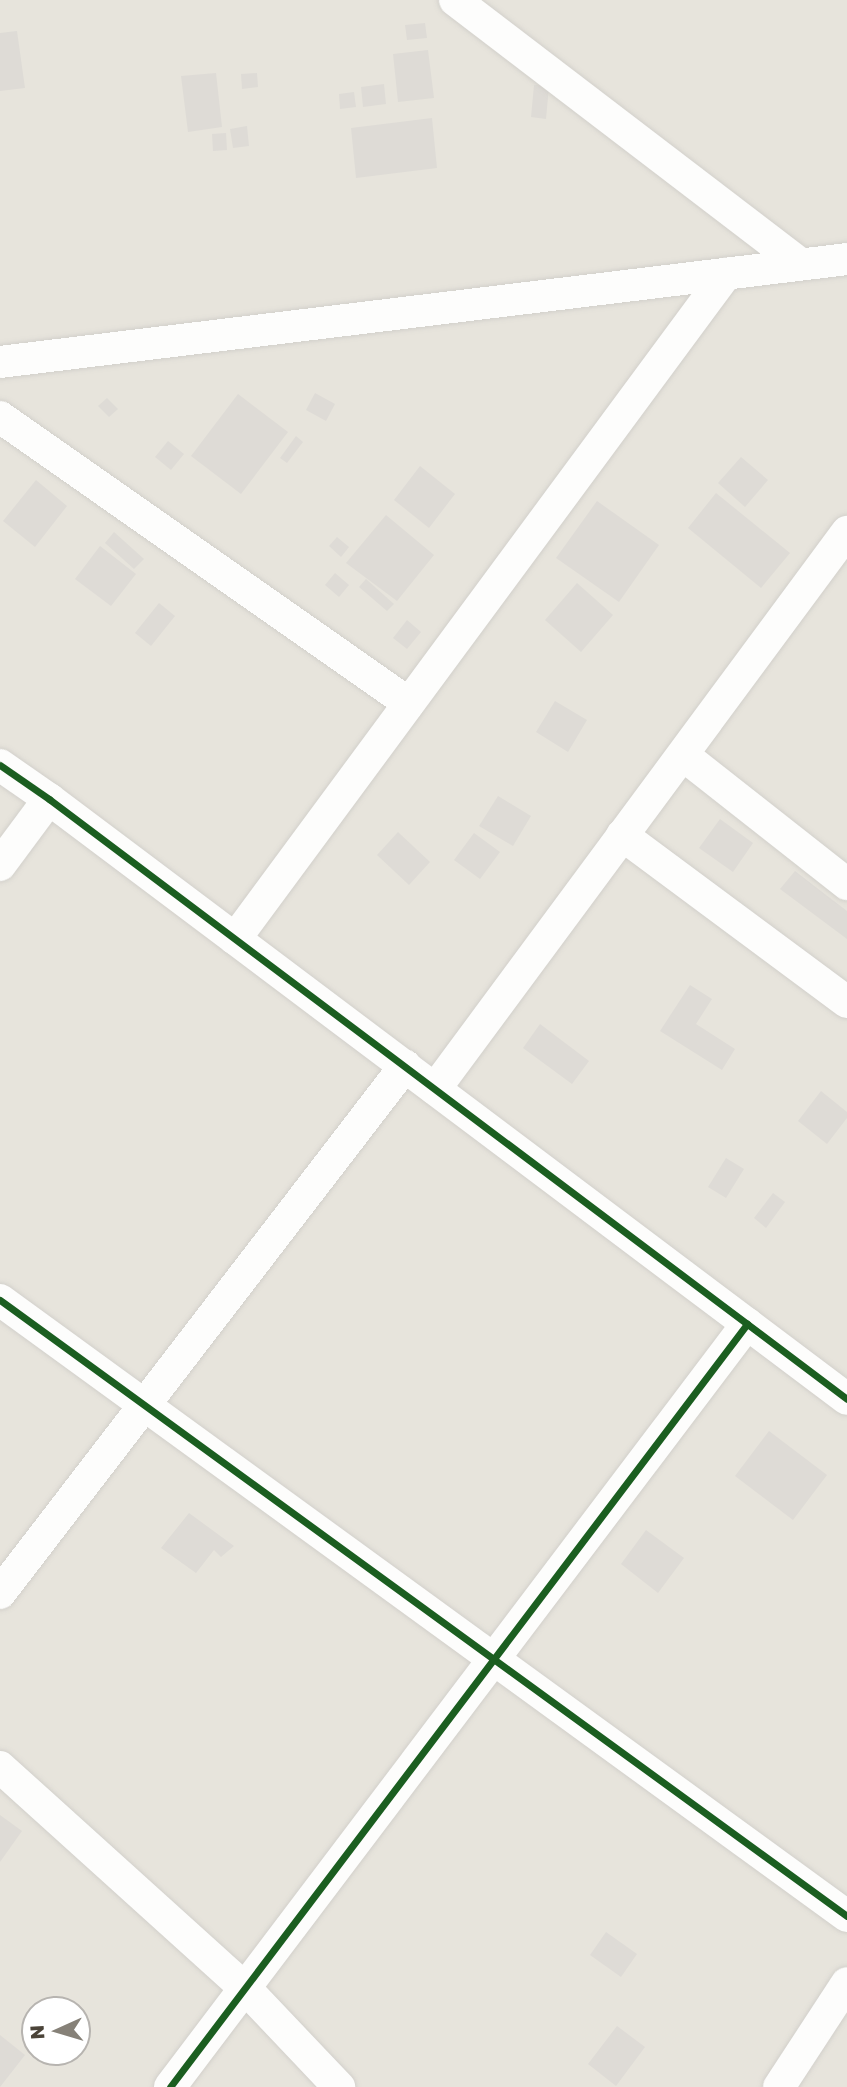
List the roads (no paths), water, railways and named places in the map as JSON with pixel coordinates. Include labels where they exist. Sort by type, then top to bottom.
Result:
[{"type":"street","points":[[456,0],[800,264]]},
{"type":"street","points":[[0,362],[847,259]]},
{"type":"street","points":[[235,939],[726,274]]},
{"type":"street","points":[[0,417],[409,703]]},
{"type":"street","points":[[435,1089],[847,531]]},
{"type":"street","points":[[682,755],[847,884]]},
{"type":"street","points":[[0,765],[49,799],[847,1399]]},
{"type":"street","points":[[0,865],[49,799]]},
{"type":"street","points":[[622,835],[847,1002]]},
{"type":"street","points":[[0,1593],[405,1066]]},
{"type":"street","points":[[0,1300],[847,1916]]},
{"type":"street","points":[[170,2087],[747,1324]]},
{"type":"street","points":[[0,1767],[245,1988],[339,2087]]},
{"type":"street","points":[[779,2087],[847,1983]]}]
